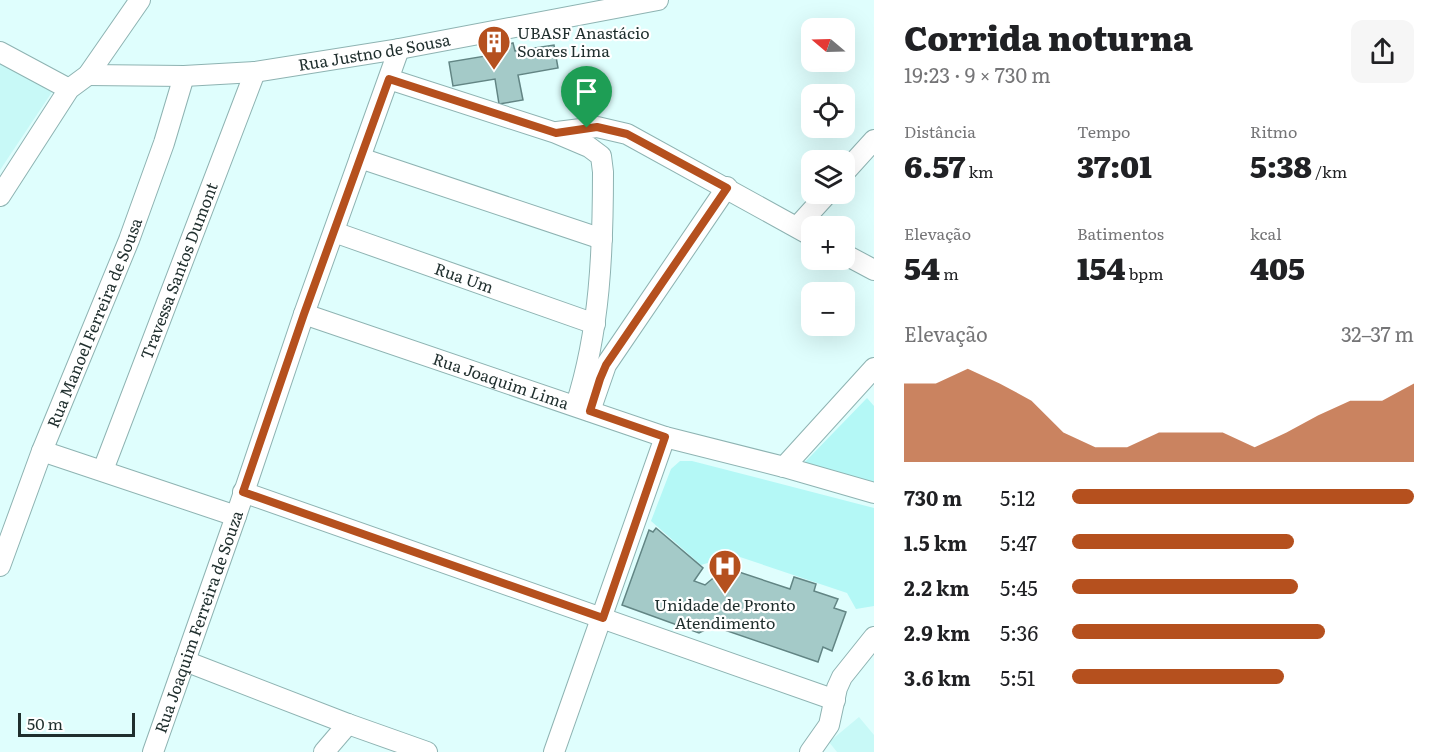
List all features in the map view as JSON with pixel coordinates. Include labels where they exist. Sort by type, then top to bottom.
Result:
[{"type":"street","points":[[0,196],[69,89],[88,75],[140,0]]},
{"type":"street","points":[[558,19],[562,0]]},
{"type":"street","name":"Rua Justno de Sousa","points":[[88,75],[184,76],[255,72],[399,49],[658,0]]},
{"type":"street","name":"Rua Joaquim Ferreira de Souza","points":[[153,752],[304,314],[399,49]]},
{"type":"street","points":[[0,52],[69,89]]},
{"type":"street","name":"Travessa Santos Dumont","points":[[103,470],[255,72]]},
{"type":"street","name":"Rua Manoel Ferreira de Sousa","points":[[0,566],[42,451],[129,240],[164,143],[184,76]]},
{"type":"street","points":[[389,79],[556,133],[589,147],[601,156],[603,172],[601,273],[583,408]]},
{"type":"street","points":[[556,133],[587,128],[611,129],[627,134],[801,230]]},
{"type":"street","points":[[855,161],[874,140]]},
{"type":"street","points":[[360,158],[602,239]]},
{"type":"street","points":[[583,408],[606,365],[727,188]]},
{"type":"street","name":"Rua Um","points":[[333,232],[595,324]]},
{"type":"street","points":[[855,260],[874,270]]},
{"type":"street","name":"Rua Joaquim Lima","points":[[304,314],[665,437],[784,467],[874,493]]},
{"type":"street","points":[[784,467],[874,368]]},
{"type":"street","points":[[554,752],[665,437]]},
{"type":"street","points":[[42,451],[236,516]]},
{"type":"street","points":[[243,492],[835,700]]},
{"type":"street","points":[[815,750],[829,725],[842,677],[874,638]]},
{"type":"street","points":[[185,661],[427,752]]},
{"type":"street","points":[[324,752],[348,724]]},
{"type":"shaded area","points":[[0,63],[52,92],[0,170]]},
{"type":"shaded area","points":[[867,398],[874,406],[874,490],[803,464]]},
{"type":"shaded area","points":[[680,461],[692,461],[874,508],[874,606],[856,609],[847,593],[734,555],[701,565],[651,521],[671,469]]},
{"type":"shaded area","points":[[859,717],[874,735],[874,752],[837,752],[829,742]]},
{"type":"building","name":"UBASF Anastácio Soares Lima","points":[[513,43],[515,51],[554,45],[558,68],[518,75],[523,100],[499,104],[495,79],[453,86],[449,62],[492,55],[491,48]]},
{"type":"building","name":"Unidade de Pronto Atendimento","points":[[656,528],[703,568],[694,581],[705,585],[723,572],[736,571],[790,589],[794,577],[816,584],[814,591],[838,599],[834,608],[846,612],[832,651],[823,647],[818,662],[713,626],[699,633],[622,605],[649,530],[653,532]]},
{"type":"place","name":"UBASF Anastácio Soares Lima","points":[[494,71]]},
{"type":"place","name":"Unidade de Pronto Atendimento","points":[[725,595]]},
{"type":"route","points":[[389,79],[556,133],[587,128],[611,129],[627,134],[727,188],[606,365],[590,411],[665,437],[603,618],[243,492],[304,314],[389,79]]}]
